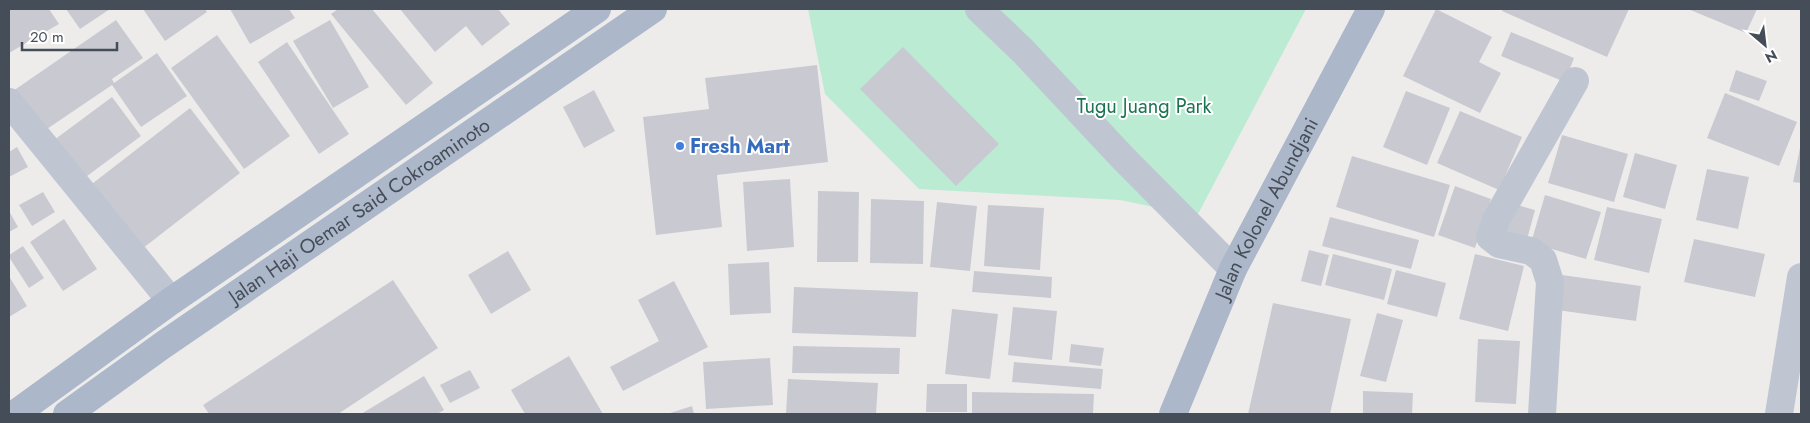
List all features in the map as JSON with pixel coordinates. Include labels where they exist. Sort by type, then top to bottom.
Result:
[{"type":"main road","name":"Jalan Haji Oemar Said Cokroaminoto","points":[[15,414],[171,301],[597,9]]},
{"type":"main road","name":"Jalan Haji Oemar Said Cokroaminoto","points":[[67,414],[163,345],[653,9]]},
{"type":"main road","name":"Jalan Kolonel Abundjani","points":[[1173,414],[1233,269],[1371,9]]},
{"type":"street","points":[[979,9],[1023,51],[1122,157],[1233,269]]},
{"type":"street","points":[[1542,414],[1550,282],[1543,260],[1531,250],[1499,244],[1490,237],[1496,220],[1575,82]]},
{"type":"street","points":[[9,102],[171,301]]},
{"type":"street","points":[[1779,414],[1801,277]]},
{"type":"green space","name":"Tugu Juang Park","points":[[808,9],[1306,9],[1197,216],[1120,200],[919,189],[825,94]]},
{"type":"building","points":[[9,9],[49,9],[59,24],[9,53]]},
{"type":"building","points":[[66,9],[110,9],[80,29]]},
{"type":"building","points":[[143,9],[205,9],[207,12],[165,41]]},
{"type":"building","points":[[230,9],[289,9],[295,18],[250,44]]},
{"type":"building","points":[[338,9],[372,9],[433,83],[406,105],[331,14]]},
{"type":"building","points":[[400,9],[498,9],[510,24],[482,46],[466,26],[435,52]]},
{"type":"building","points":[[1436,9],[1492,37],[1479,62],[1501,73],[1480,113],[1403,76]]},
{"type":"building","points":[[1503,9],[1629,9],[1607,57],[1502,11]]},
{"type":"building","points":[[1688,9],[1757,9],[1746,33]]},
{"type":"building","points":[[116,20],[143,58],[112,79],[114,83],[157,53],[187,96],[141,127],[112,85],[41,133],[13,91]]},
{"type":"building","points":[[330,20],[369,87],[333,108],[293,41]]},
{"type":"building","points":[[1511,32],[1574,58],[1565,82],[1501,56]]},
{"type":"building","points":[[217,35],[290,136],[244,169],[171,68]]},
{"type":"building","points":[[287,42],[349,134],[319,154],[258,62]]},
{"type":"building","points":[[903,47],[999,144],[956,186],[860,89]]},
{"type":"building","points":[[817,65],[828,162],[717,175],[722,227],[656,235],[643,117],[709,109],[705,78]]},
{"type":"building","points":[[1736,70],[1767,81],[1759,101],[1729,91]]},
{"type":"building","points":[[594,90],[615,131],[584,148],[563,107]]},
{"type":"building","points":[[1406,91],[1450,108],[1427,165],[1383,147]]},
{"type":"building","points":[[1725,93],[1797,122],[1779,166],[1707,138]]},
{"type":"building","points":[[112,97],[141,136],[79,182],[50,143]]},
{"type":"building","points":[[190,108],[240,173],[138,252],[88,187]]},
{"type":"building","points":[[1460,111],[1522,137],[1499,190],[1437,163]]},
{"type":"building","points":[[1562,135],[1628,154],[1614,202],[1548,183]]},
{"type":"building","points":[[17,147],[28,167],[9,177],[9,152]]},
{"type":"building","points":[[1801,148],[1801,183],[1793,182]]},
{"type":"building","points":[[1635,153],[1677,165],[1665,209],[1623,197]]},
{"type":"building","points":[[1352,156],[1450,185],[1434,237],[1336,207]]},
{"type":"building","points":[[1707,169],[1749,177],[1738,229],[1696,220]]},
{"type":"building","points":[[790,179],[794,247],[747,251],[743,182]]},
{"type":"building","points":[[1455,186],[1491,199],[1475,248],[1438,235]]},
{"type":"building","points":[[818,191],[859,192],[858,262],[817,262]]},
{"type":"building","points":[[43,192],[55,212],[32,226],[19,205]]},
{"type":"building","points":[[1545,195],[1601,212],[1586,259],[1531,243]]},
{"type":"building","points":[[871,199],[924,201],[923,264],[870,263]]},
{"type":"building","points":[[937,202],[977,206],[970,271],[930,267]]},
{"type":"building","points":[[1510,203],[1535,210],[1526,243],[1500,236]]},
{"type":"building","points":[[988,205],[1044,208],[1040,270],[984,266]]},
{"type":"building","points":[[1607,207],[1662,219],[1649,273],[1594,260]]},
{"type":"building","points":[[9,211],[18,227],[9,232]]},
{"type":"building","points":[[1330,217],[1419,240],[1411,269],[1322,246]]},
{"type":"building","points":[[64,219],[97,269],[63,291],[30,242]]},
{"type":"building","points":[[1694,239],[1765,254],[1755,297],[1684,282]]},
{"type":"building","points":[[23,246],[44,278],[29,288],[9,257],[9,255]]},
{"type":"building","points":[[1309,250],[1329,255],[1321,286],[1301,281]]},
{"type":"building","points":[[508,251],[531,290],[491,314],[468,275]]},
{"type":"building","points":[[1333,254],[1392,269],[1384,300],[1325,285]]},
{"type":"building","points":[[1475,254],[1524,266],[1508,331],[1459,319]]},
{"type":"building","points":[[769,262],[771,313],[730,315],[728,264]]},
{"type":"building","points":[[1396,270],[1446,283],[1437,317],[1387,304]]},
{"type":"building","points":[[974,271],[1052,277],[1051,298],[972,292]]},
{"type":"building","points":[[1562,275],[1641,286],[1636,321],[1557,310]]},
{"type":"building","points":[[9,276],[27,306],[9,317]]},
{"type":"building","points":[[393,280],[438,348],[338,414],[209,414],[203,405]]},
{"type":"building","points":[[674,281],[708,347],[623,391],[610,367],[659,341],[638,300]]},
{"type":"building","points":[[794,287],[918,292],[916,337],[792,333]]},
{"type":"building","points":[[1273,303],[1351,319],[1330,414],[1248,414]]},
{"type":"building","points":[[1013,307],[1057,311],[1052,360],[1008,355]]},
{"type":"building","points":[[952,309],[998,314],[990,379],[945,374]]},
{"type":"building","points":[[1377,313],[1403,320],[1386,382],[1360,376]]},
{"type":"building","points":[[1478,339],[1520,341],[1516,404],[1475,402]]},
{"type":"building","points":[[1071,344],[1104,348],[1101,366],[1069,362]]},
{"type":"building","points":[[793,346],[900,348],[899,374],[792,373]]},
{"type":"building","points":[[569,356],[603,414],[525,414],[511,390]]},
{"type":"building","points":[[770,358],[773,405],[706,409],[703,362]]},
{"type":"building","points":[[1014,362],[1103,369],[1101,389],[1012,382]]},
{"type":"building","points":[[470,370],[480,388],[450,403],[440,385]]},
{"type":"building","points":[[424,376],[444,410],[437,414],[361,414]]},
{"type":"building","points":[[788,379],[878,383],[876,414],[786,414]]},
{"type":"building","points":[[927,384],[967,384],[967,412],[926,412]]},
{"type":"building","points":[[1363,391],[1413,393],[1412,414],[1363,414]]},
{"type":"building","points":[[972,392],[1094,394],[1093,414],[972,414]]},
{"type":"building","points":[[692,406],[694,414],[667,414]]},
{"type":"place","name":"Fresh Mart","points":[[680,146]]}]
